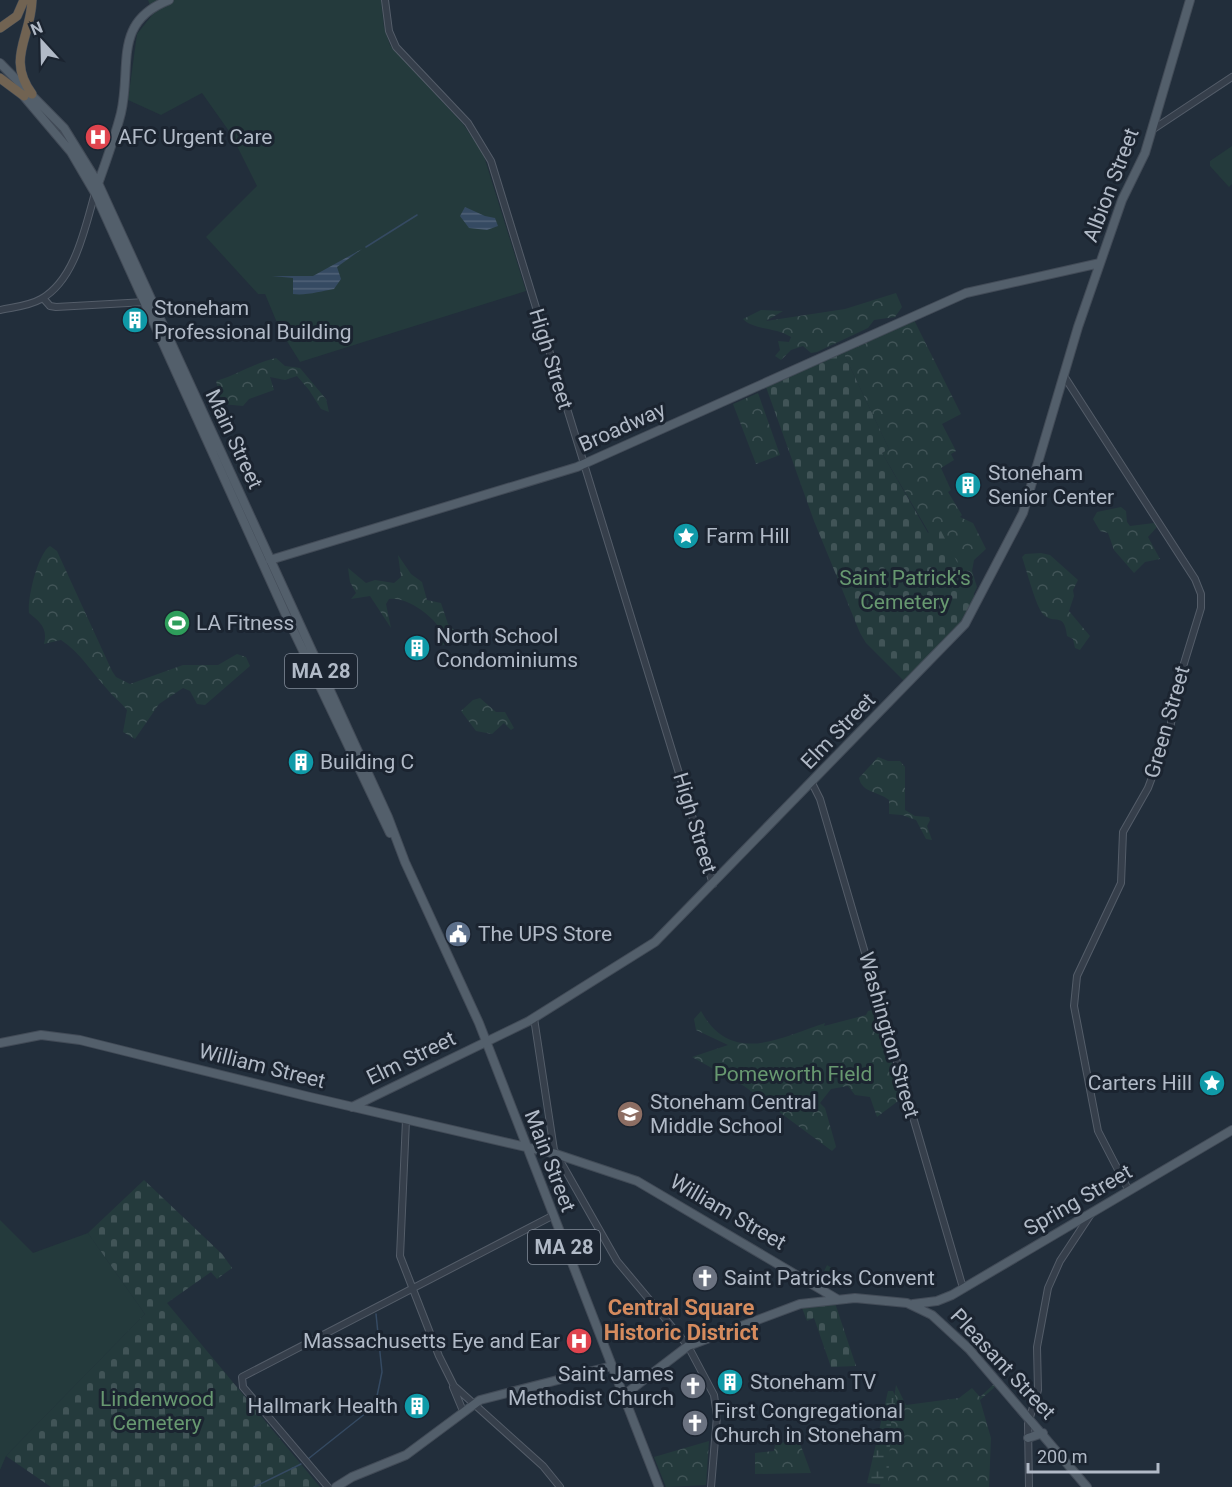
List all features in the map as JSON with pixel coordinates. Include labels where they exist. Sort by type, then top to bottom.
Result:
[{"type":"highway","points":[[0,28],[17,16],[24,0]]},
{"type":"highway","points":[[28,95],[19,63],[32,0]]},
{"type":"highway","points":[[0,78],[28,95]]},
{"type":"main road","points":[[95,193],[121,113],[131,30],[148,9],[169,0]]},
{"type":"main road","name":"Albion Street","points":[[1063,378],[1122,200],[1142,160],[1190,0]]},
{"type":"main road","name":"Main Street","points":[[0,63],[70,137],[98,183],[340,711],[364,773]]},
{"type":"main road","name":"Main Street","points":[[0,72],[28,95],[71,152],[106,216],[330,710],[364,773],[487,1042],[525,1148],[659,1487]]},
{"type":"main road","name":"Broadway","points":[[270,560],[584,464],[976,290],[1100,263]]},
{"type":"main road","name":"Elm Street","points":[[352,1107],[531,1020],[655,942],[812,783],[968,620],[1023,513],[1063,378]]},
{"type":"main road","points":[[330,710],[335,708],[340,711]]},
{"type":"main road","name":"William Street","points":[[0,1043],[41,1035],[74,1038],[553,1154],[637,1181],[837,1299]]},
{"type":"main road","points":[[505,1143],[514,1135],[516,1122]]},
{"type":"main road","name":"Spring Street","points":[[927,1303],[941,1300],[963,1288],[1232,1130]]},
{"type":"main road","points":[[533,1167],[538,1156],[553,1154]]},
{"type":"main road","points":[[813,1300],[817,1291],[815,1284]]},
{"type":"main road","name":"Pleasant Street","points":[[624,1395],[688,1346],[813,1300],[927,1303]]},
{"type":"main road","points":[[932,1315],[933,1306],[941,1300]]},
{"type":"main road","name":"Pleasant Street","points":[[907,1303],[932,1315],[972,1352],[1087,1487]]},
{"type":"main road","points":[[336,1487],[352,1477],[406,1455],[474,1403],[492,1396],[612,1366]]},
{"type":"main road","points":[[1028,1438],[1042,1433]]},
{"type":"street","name":"High Street","points":[[385,0],[389,31],[396,47],[468,123],[489,158],[713,884]]},
{"type":"street","points":[[1152,130],[1232,76]]},
{"type":"street","points":[[0,310],[29,304],[43,298],[56,288],[64,276],[89,215],[95,193]]},
{"type":"street","points":[[89,215],[99,209],[106,216]]},
{"type":"street","points":[[43,298],[50,306],[57,307],[146,302]]},
{"type":"street","name":"Green Street","points":[[1063,378],[1195,579],[1201,597],[1200,610],[1180,677],[1166,740],[1148,788],[1123,834],[1123,870],[1120,886],[1078,972],[1074,989],[1074,1006],[1097,1128],[1129,1191]]},
{"type":"street","name":"Washington Street","points":[[812,783],[820,799],[963,1288]]},
{"type":"street","points":[[531,1020],[553,1154],[622,1268],[688,1346],[716,1401],[711,1487]]},
{"type":"street","points":[[406,1120],[400,1252],[411,1288],[463,1411]]},
{"type":"street","points":[[1029,1487],[1029,1417],[1038,1390],[1037,1343],[1048,1288],[1060,1261],[1092,1212]]},
{"type":"street","points":[[328,1487],[243,1387],[241,1378],[552,1215]]},
{"type":"street","points":[[451,1381],[543,1466],[560,1487]]},
{"type":"green space","points":[[148,0],[381,0],[384,27],[390,45],[463,124],[483,153],[526,291],[300,362],[280,330],[265,294],[258,294],[206,237],[257,186],[231,134],[202,93],[161,115],[128,100],[137,34],[153,14]]},
{"type":"green space","points":[[1232,146],[1232,184],[1229,187],[1210,166],[1210,161]]},
{"type":"green space","points":[[896,293],[902,307],[895,317],[874,320],[868,328],[817,352],[811,353],[803,346],[791,350],[781,360],[775,356],[780,350],[778,341],[789,342],[791,337],[747,323],[743,319],[761,310],[783,311],[766,321],[845,309]]},
{"type":"green space","points":[[914,320],[961,414],[942,424],[956,451],[951,454],[954,460],[941,468],[951,490],[948,492],[962,515],[960,517],[973,523],[986,549],[974,560],[972,571],[977,587],[960,623],[928,531],[882,453],[889,449],[843,352]]},
{"type":"green space","name":"Saint Patrick's Cemetery","points":[[843,352],[889,449],[882,453],[928,533],[939,527],[975,597],[958,626],[904,681],[866,643],[860,633],[814,521],[766,387]]},
{"type":"green space","points":[[276,358],[285,366],[300,368],[326,399],[329,412],[321,409],[297,376],[285,380],[270,377],[274,390],[249,399],[243,406],[222,404],[216,381]]},
{"type":"green space","points":[[758,393],[780,455],[756,464],[733,404]]},
{"type":"green space","points":[[1121,507],[1126,511],[1127,522],[1130,526],[1154,523],[1157,527],[1148,537],[1160,559],[1145,562],[1134,573],[1114,550],[1108,533],[1100,531],[1093,519],[1097,512]]},
{"type":"green space","points":[[50,546],[57,551],[116,677],[130,684],[183,665],[218,665],[237,654],[246,657],[250,666],[205,705],[197,704],[190,691],[183,688],[159,704],[135,739],[123,732],[127,710],[68,645],[61,640],[44,644],[44,630],[29,613],[34,577],[41,557]]},
{"type":"green space","points":[[1025,554],[1050,555],[1078,580],[1073,590],[1074,596],[1069,611],[1090,636],[1080,650],[1075,648],[1073,639],[1067,636],[1064,623],[1047,617],[1037,604],[1022,557]]},
{"type":"green space","points":[[398,555],[411,574],[422,582],[427,600],[441,603],[448,624],[458,634],[460,646],[453,643],[438,646],[437,640],[442,632],[433,620],[411,604],[389,599],[386,604],[391,628],[370,596],[351,599],[356,593],[350,582],[348,568],[366,583],[375,580],[394,583],[401,577]]},
{"type":"green space","points":[[480,698],[496,712],[505,712],[514,728],[511,730],[504,723],[492,734],[476,731],[461,711],[473,700]]},
{"type":"green space","points":[[878,757],[888,761],[900,761],[905,767],[905,810],[915,816],[929,817],[927,826],[932,840],[926,839],[916,820],[902,815],[889,814],[889,800],[867,789],[861,783],[859,778]]},
{"type":"green space","name":"Pomeworth Field","points":[[876,1009],[902,1098],[877,1117],[870,1097],[855,1095],[848,1086],[831,1089],[820,1103],[825,1108],[836,1147],[832,1151],[744,1086],[692,1057],[728,1045],[696,1030],[694,1019],[701,1011],[713,1028],[727,1038],[742,1043],[757,1043],[791,1035],[825,1023],[824,1026],[866,1015],[868,1011]]},
{"type":"green space","name":"Lindenwood Cemetery","points":[[144,1180],[222,1254],[232,1268],[217,1279],[211,1272],[167,1303],[320,1487],[51,1487],[6,1456],[145,1314],[88,1233]]},
{"type":"green space","points":[[0,1220],[33,1253],[88,1233],[145,1314],[6,1456],[0,1470]]},
{"type":"green space","points":[[827,1265],[846,1276],[840,1286],[822,1275]]},
{"type":"green space","points":[[835,1303],[856,1366],[831,1367],[814,1318],[807,1321],[802,1308]]},
{"type":"green space","points":[[994,1384],[996,1386],[980,1400],[991,1438],[989,1487],[880,1487],[896,1385],[906,1405],[959,1398],[972,1388],[980,1397]]},
{"type":"green space","points":[[888,1391],[893,1391],[896,1398],[891,1424],[888,1485],[867,1483]]},
{"type":"green space","points":[[798,1438],[811,1473],[755,1474],[755,1453],[774,1451],[775,1445]]},
{"type":"green space","points":[[709,1441],[706,1485],[666,1487],[654,1457]]},
{"type":"water","points":[[465,207],[495,218],[498,226],[487,230],[469,228],[460,216]]},
{"type":"water","points":[[362,249],[337,267],[341,279],[334,289],[308,294],[293,294],[293,278],[272,276],[313,276]]},
{"type":"waterway","points":[[366,247],[417,215]]},
{"type":"waterway","points":[[308,1459],[371,1409],[377,1396],[382,1372],[376,1314]]},
{"type":"waterway","points":[[254,1487],[301,1464]]},
{"type":"place","name":"AFC Urgent Care","points":[[98,137]]},
{"type":"place","name":"Stoneham Professional Building","points":[[135,320]]},
{"type":"place","name":"Stoneham Senior Center","points":[[968,485]]},
{"type":"place","name":"Farm Hill","points":[[686,536]]},
{"type":"place","name":"LA Fitness","points":[[177,623]]},
{"type":"place","name":"North School Condominiums","points":[[417,648]]},
{"type":"place","name":"Building C","points":[[301,762]]},
{"type":"place","name":"The UPS Store","points":[[458,934]]},
{"type":"place","name":"Carters Hill","points":[[1212,1083]]},
{"type":"place","name":"Stoneham Central Middle School","points":[[630,1114]]},
{"type":"place","name":"Saint Patricks Convent","points":[[705,1278]]},
{"type":"place","name":"Massachusetts Eye and Ear","points":[[579,1341]]},
{"type":"place","name":"Stoneham TV","points":[[730,1382]]},
{"type":"place","name":"Saint James Methodist Church","points":[[693,1386]]},
{"type":"place","name":"Hallmark Health","points":[[417,1406]]},
{"type":"place","name":"First Congregational Church in Stoneham","points":[[695,1423]]},
{"type":"district","name":"Central Square Historic District","points":[[681,1320]]}]
